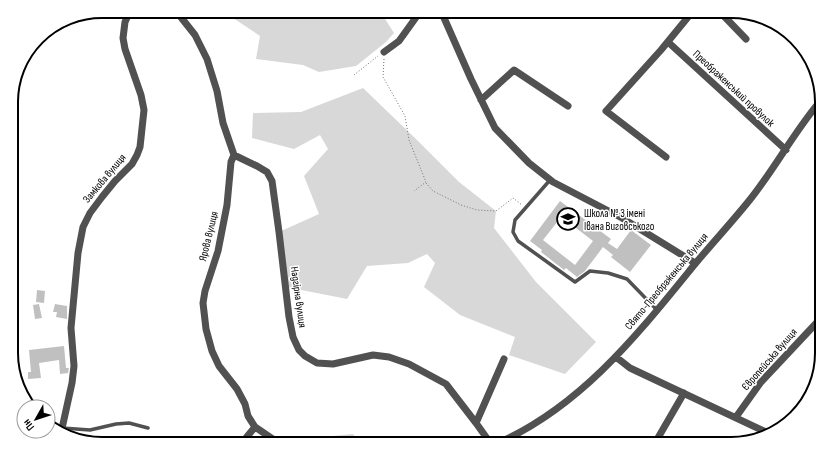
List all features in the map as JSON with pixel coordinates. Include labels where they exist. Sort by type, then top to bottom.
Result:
[{"type":"street","name":"Замкова вулиця","points":[[62,427],[72,383],[74,366],[70,328],[78,253],[83,227],[90,213],[102,197],[132,164],[140,147],[144,110],[125,49],[123,38],[127,18]]},
{"type":"street","points":[[182,18],[194,35],[207,59],[217,91],[223,123],[234,155]]},
{"type":"street","points":[[384,52],[399,41],[416,18]]},
{"type":"street","points":[[445,18],[495,128],[529,163],[550,180],[622,218],[695,263]]},
{"type":"street","points":[[666,157],[606,111],[668,42],[687,18]]},
{"type":"street","points":[[726,18],[746,39]]},
{"type":"street","name":"Преображенський провулок","points":[[668,42],[786,150]]},
{"type":"street","points":[[481,100],[514,70],[568,106]]},
{"type":"street","name":"Свято-Преображенська вулиця","points":[[511,437],[554,412],[579,392],[616,357],[752,197],[815,108]]},
{"type":"street","name":"Надгірна вулиця","points":[[234,155],[267,172],[272,181],[289,317],[293,337],[299,350],[316,363],[333,364],[373,355],[389,357],[409,364],[446,384],[486,437]]},
{"type":"street","name":"Ярова вулиця","points":[[234,155],[230,162],[227,205],[218,251],[205,291],[203,303],[206,329],[212,351],[219,366],[237,389],[245,404],[248,416],[255,427],[270,437]]},
{"type":"street","name":"Європейська вулиця","points":[[736,417],[761,382],[815,324]]},
{"type":"street","points":[[616,357],[630,368],[763,430]]},
{"type":"street","points":[[476,424],[504,359]]},
{"type":"street","points":[[659,437],[684,393]]},
{"type":"street","points":[[247,437],[255,427]]},
{"type":"lane","points":[[550,180],[515,220],[513,232],[518,242],[575,282],[590,271],[608,273],[627,279],[657,310]]},
{"type":"lane","points":[[70,431],[90,430],[116,424],[129,423],[148,428]]},
{"type":"path","points":[[354,75],[384,52]]},
{"type":"path","points":[[384,52],[383,77],[405,116],[409,140],[426,182],[433,191],[461,205],[477,210],[496,211],[513,198],[526,207]]},
{"type":"path","points":[[414,191],[426,182]]},
{"type":"shaded area","points":[[233,18],[384,18],[394,33],[386,42],[356,66],[319,72],[303,65],[256,59],[260,36]]},
{"type":"shaded area","points":[[363,88],[459,182],[496,211],[494,228],[536,282],[596,342],[565,374],[509,355],[515,337],[460,315],[424,287],[435,263],[427,254],[408,263],[367,266],[347,299],[286,287],[279,232],[319,214],[304,176],[328,149],[320,135],[294,149],[252,138],[253,113],[301,112]]},
{"type":"shaded area","points":[[353,434],[355,437],[323,437]]},
{"type":"building","points":[[560,201],[611,239],[608,243],[617,249],[631,230],[651,245],[630,272],[611,257],[613,255],[603,247],[585,271],[577,277],[566,268],[564,270],[541,252],[542,250],[530,241]],"holes":[[[563,218],[593,241],[575,265],[543,240],[558,221],[560,222]]]},
{"type":"building","points":[[37,290],[45,291],[44,303],[36,302]]},
{"type":"building","points":[[39,304],[42,318],[35,319],[33,305]]},
{"type":"building","points":[[55,304],[67,306],[67,319],[56,317],[57,312],[53,312]]},
{"type":"building","points":[[64,346],[66,368],[69,368],[68,373],[60,374],[59,360],[39,363],[41,378],[28,379],[28,372],[31,372],[29,350]]},
{"type":"place","name":"Школа № 3 імені Івана Виговського","points":[[568,219]]}]
